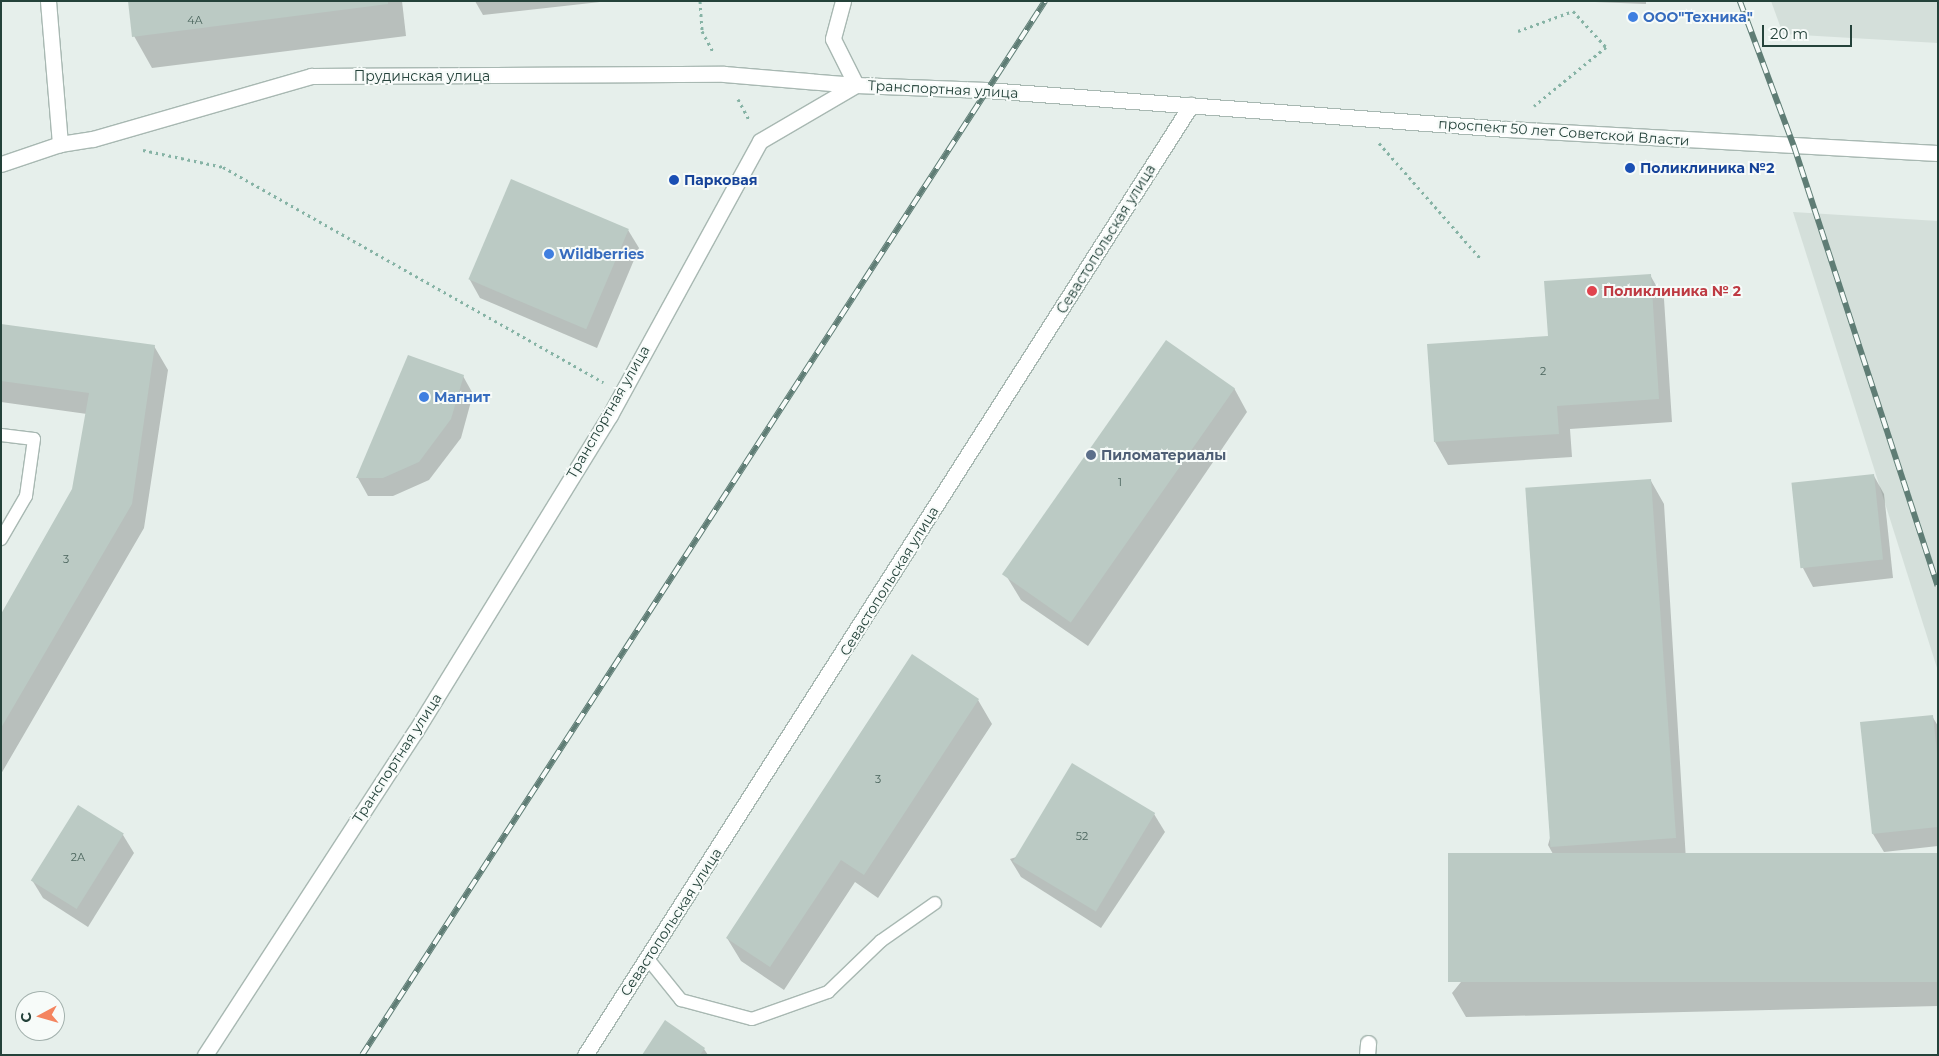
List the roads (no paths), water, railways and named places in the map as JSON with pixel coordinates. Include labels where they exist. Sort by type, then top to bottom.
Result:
[{"type":"street","points":[[48,1],[60,144]]},
{"type":"street","points":[[843,1],[833,39],[856,85]]},
{"type":"street","name":"Прудинская улица","points":[[1,164],[60,144],[93,139],[310,76],[724,74],[856,85]]},
{"type":"street","name":"Транспортная улица","points":[[206,1055],[415,732],[610,415],[760,141],[856,85],[986,90],[1191,106]]},
{"type":"street","name":"проспект 50 лет Советской Власти","points":[[1191,106],[1506,129],[1938,153]]},
{"type":"street","name":"Севастопольская улица","points":[[585,1055],[1191,106]]},
{"type":"lane","points":[[1,435],[34,439],[26,496],[1,538]]},
{"type":"lane","points":[[648,959],[680,1000],[752,1018],[828,992],[881,941],[935,903]]},
{"type":"railway","points":[[362,1055],[1045,1]]},
{"type":"railway","points":[[1740,1],[1794,146],[1938,586]]},
{"type":"place","name":"ООО\"Техника\"","points":[[1633,17]]},
{"type":"place","name":"Поликлиника №2","points":[[1630,168]]},
{"type":"place","name":"Парковая","points":[[674,180]]},
{"type":"place","name":"Wildberries","points":[[549,254]]},
{"type":"place","name":"Поликлиника № 2","points":[[1592,291]]},
{"type":"place","name":"Магнит","points":[[424,397]]},
{"type":"place","name":"Пиломатериалы","points":[[1091,455]]}]
